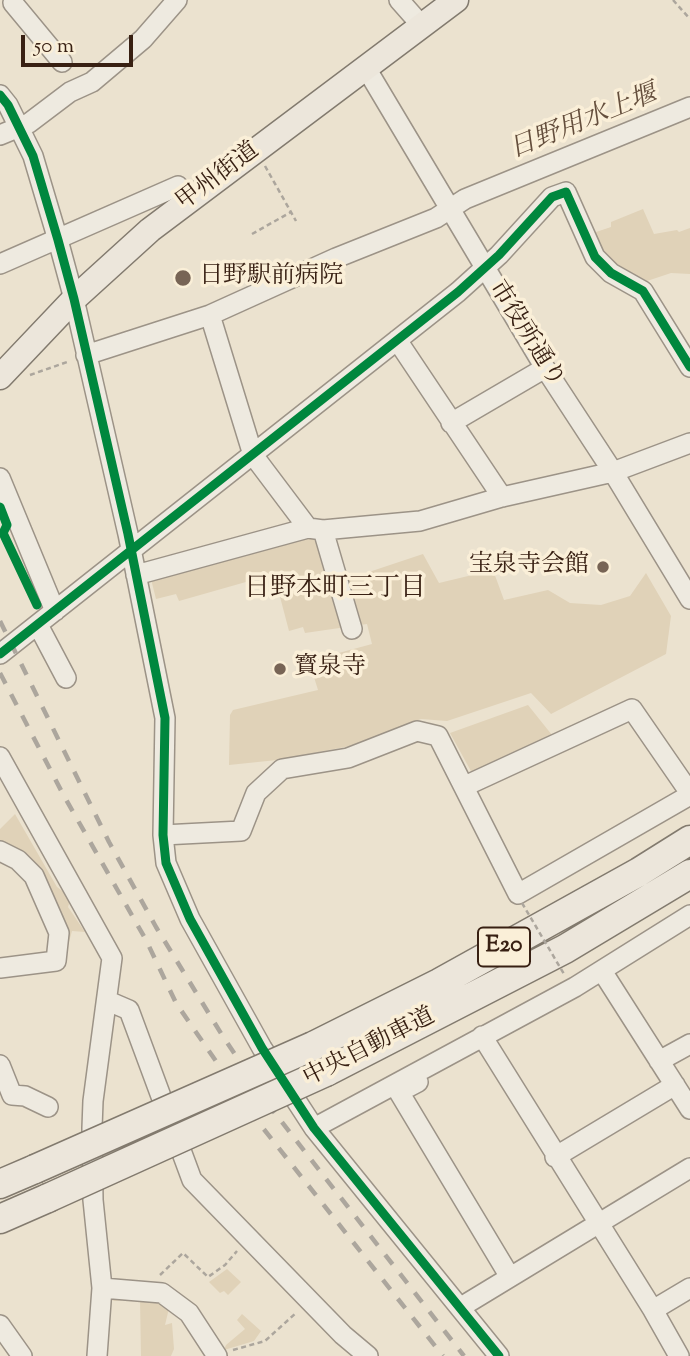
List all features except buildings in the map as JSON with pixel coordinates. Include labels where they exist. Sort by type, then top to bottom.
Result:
[{"type":"highway","name":"中央自動車道","points":[[0,1184],[313,1046],[439,983],[690,841]]},
{"type":"highway","name":"中央自動車道","points":[[0,1219],[327,1072],[565,949],[690,874]]},
{"type":"main road","name":"甲州街道","points":[[0,377],[74,299],[142,237],[456,0]]},
{"type":"street","points":[[399,0],[422,26]]},
{"type":"street","points":[[0,135],[29,122],[70,92],[92,82],[143,39],[169,3]]},
{"type":"street","points":[[10,6],[62,62]]},
{"type":"street","name":"市役所通り","points":[[366,68],[545,368],[613,472],[690,599]]},
{"type":"street","points":[[0,95],[33,156],[58,240],[131,551],[164,718],[163,835],[166,863],[190,919],[262,1048],[314,1128],[499,1356]]},
{"type":"street","points":[[86,355],[210,315],[336,258],[436,218],[465,199],[690,107]]},
{"type":"street","points":[[0,264],[178,186],[188,200]]},
{"type":"street","points":[[0,654],[38,625],[52,603],[131,551],[485,269],[552,197],[566,192],[595,257],[611,273],[643,291],[690,367]]},
{"type":"street","points":[[210,315],[253,455],[316,529],[352,629]]},
{"type":"street","points":[[397,340],[502,497]]},
{"type":"street","points":[[451,423],[545,368]]},
{"type":"street","points":[[136,575],[316,529],[420,521],[502,497],[613,472],[690,443]]},
{"type":"street","points":[[0,478],[52,603]]},
{"type":"street","points":[[38,625],[66,678]]},
{"type":"street","points":[[163,835],[241,831],[256,793],[282,769],[348,758],[416,731],[438,736],[518,894],[690,794],[632,709],[465,786]]},
{"type":"street","points":[[0,757],[112,958],[93,1101],[93,1200],[102,1288],[97,1356]]},
{"type":"street","points":[[0,851],[18,860],[34,876],[59,933],[56,961],[0,968]]},
{"type":"street","points":[[314,1128],[602,971],[690,915]]},
{"type":"street","points":[[602,971],[690,1109]]},
{"type":"street","points":[[108,1001],[129,1010],[192,1180],[309,1301],[368,1356]]},
{"type":"street","points":[[482,1036],[679,1356]]},
{"type":"street","points":[[482,1036],[472,1054],[399,1092],[510,1277]]},
{"type":"street","points":[[659,1061],[690,1044]]},
{"type":"street","points":[[0,1065],[6,1097],[25,1096],[48,1107]]},
{"type":"street","points":[[555,1157],[675,1085]]},
{"type":"street","points":[[461,1307],[690,1168]]},
{"type":"street","points":[[102,1288],[162,1293],[188,1313],[216,1355]]},
{"type":"street","points":[[653,1310],[690,1289]]},
{"type":"street","points":[[0,1325],[22,1356]]},
{"type":"path","points":[[673,0],[690,19]]},
{"type":"path","points":[[261,160],[296,221]]},
{"type":"path","points":[[252,234],[291,212]]},
{"type":"path","points":[[26,377],[86,355]]},
{"type":"path","points":[[522,903],[564,974]]},
{"type":"path","points":[[145,1290],[183,1253],[208,1277],[225,1265]]},
{"type":"path","points":[[216,1355],[265,1341],[309,1301]]},
{"type":"shaded area","points":[[643,209],[654,234],[677,230],[679,232],[690,228],[690,274],[671,273],[647,281],[607,260],[593,233],[611,227],[611,222]]},
{"type":"shaded area","points":[[301,533],[314,539],[333,538],[348,579],[423,554],[439,583],[493,570],[504,600],[548,590],[570,603],[601,605],[630,596],[646,573],[671,616],[666,654],[551,714],[531,693],[447,721],[421,719],[350,746],[277,760],[229,765],[230,715],[233,710],[318,690],[309,661],[372,644],[367,624],[305,633],[303,627],[289,631],[274,574],[179,601],[176,594],[156,599],[151,579]]},
{"type":"shaded area","points":[[528,705],[552,735],[472,773],[450,733]]},
{"type":"shaded area","points":[[15,814],[57,887],[71,897],[68,907],[85,932],[72,931],[61,971],[66,933],[0,847],[0,829]]},
{"type":"shaded area","points":[[227,1269],[241,1282],[228,1295],[224,1291],[220,1293],[209,1282]]},
{"type":"shaded area","points":[[115,1293],[170,1304],[165,1325],[172,1323],[174,1349],[171,1356],[141,1356],[140,1299],[113,1301]]},
{"type":"shaded area","points":[[242,1314],[261,1331],[254,1341],[224,1350],[226,1345],[245,1329],[237,1320]]},
{"type":"railway","points":[[0,621],[109,842],[156,927],[222,1035],[274,1112],[464,1356]]},
{"type":"railway","points":[[0,673],[64,796],[146,940],[176,1003],[255,1118],[443,1356]]},
{"type":"cycle path","points":[[0,95],[8,105],[33,156],[58,240],[128,534],[165,718],[163,835],[166,863],[190,919],[262,1048],[314,1128],[499,1356]]},
{"type":"cycle path","points":[[0,654],[458,292],[499,255],[552,197],[566,192],[595,257],[611,273],[643,291],[690,367]]},
{"type":"cycle path","points":[[0,507],[7,525],[3,533],[37,605]]},
{"type":"place","name":"日野駅前病院","points":[[183,278]]},
{"type":"place","name":"宝泉寺会館","points":[[603,567]]},
{"type":"place","name":"寳泉寺","points":[[280,669]]},
{"type":"district","name":"日野本町三丁目","points":[[335,591]]},
{"type":"water label","name":"日野用水上堰","points":[[584,124]]}]
